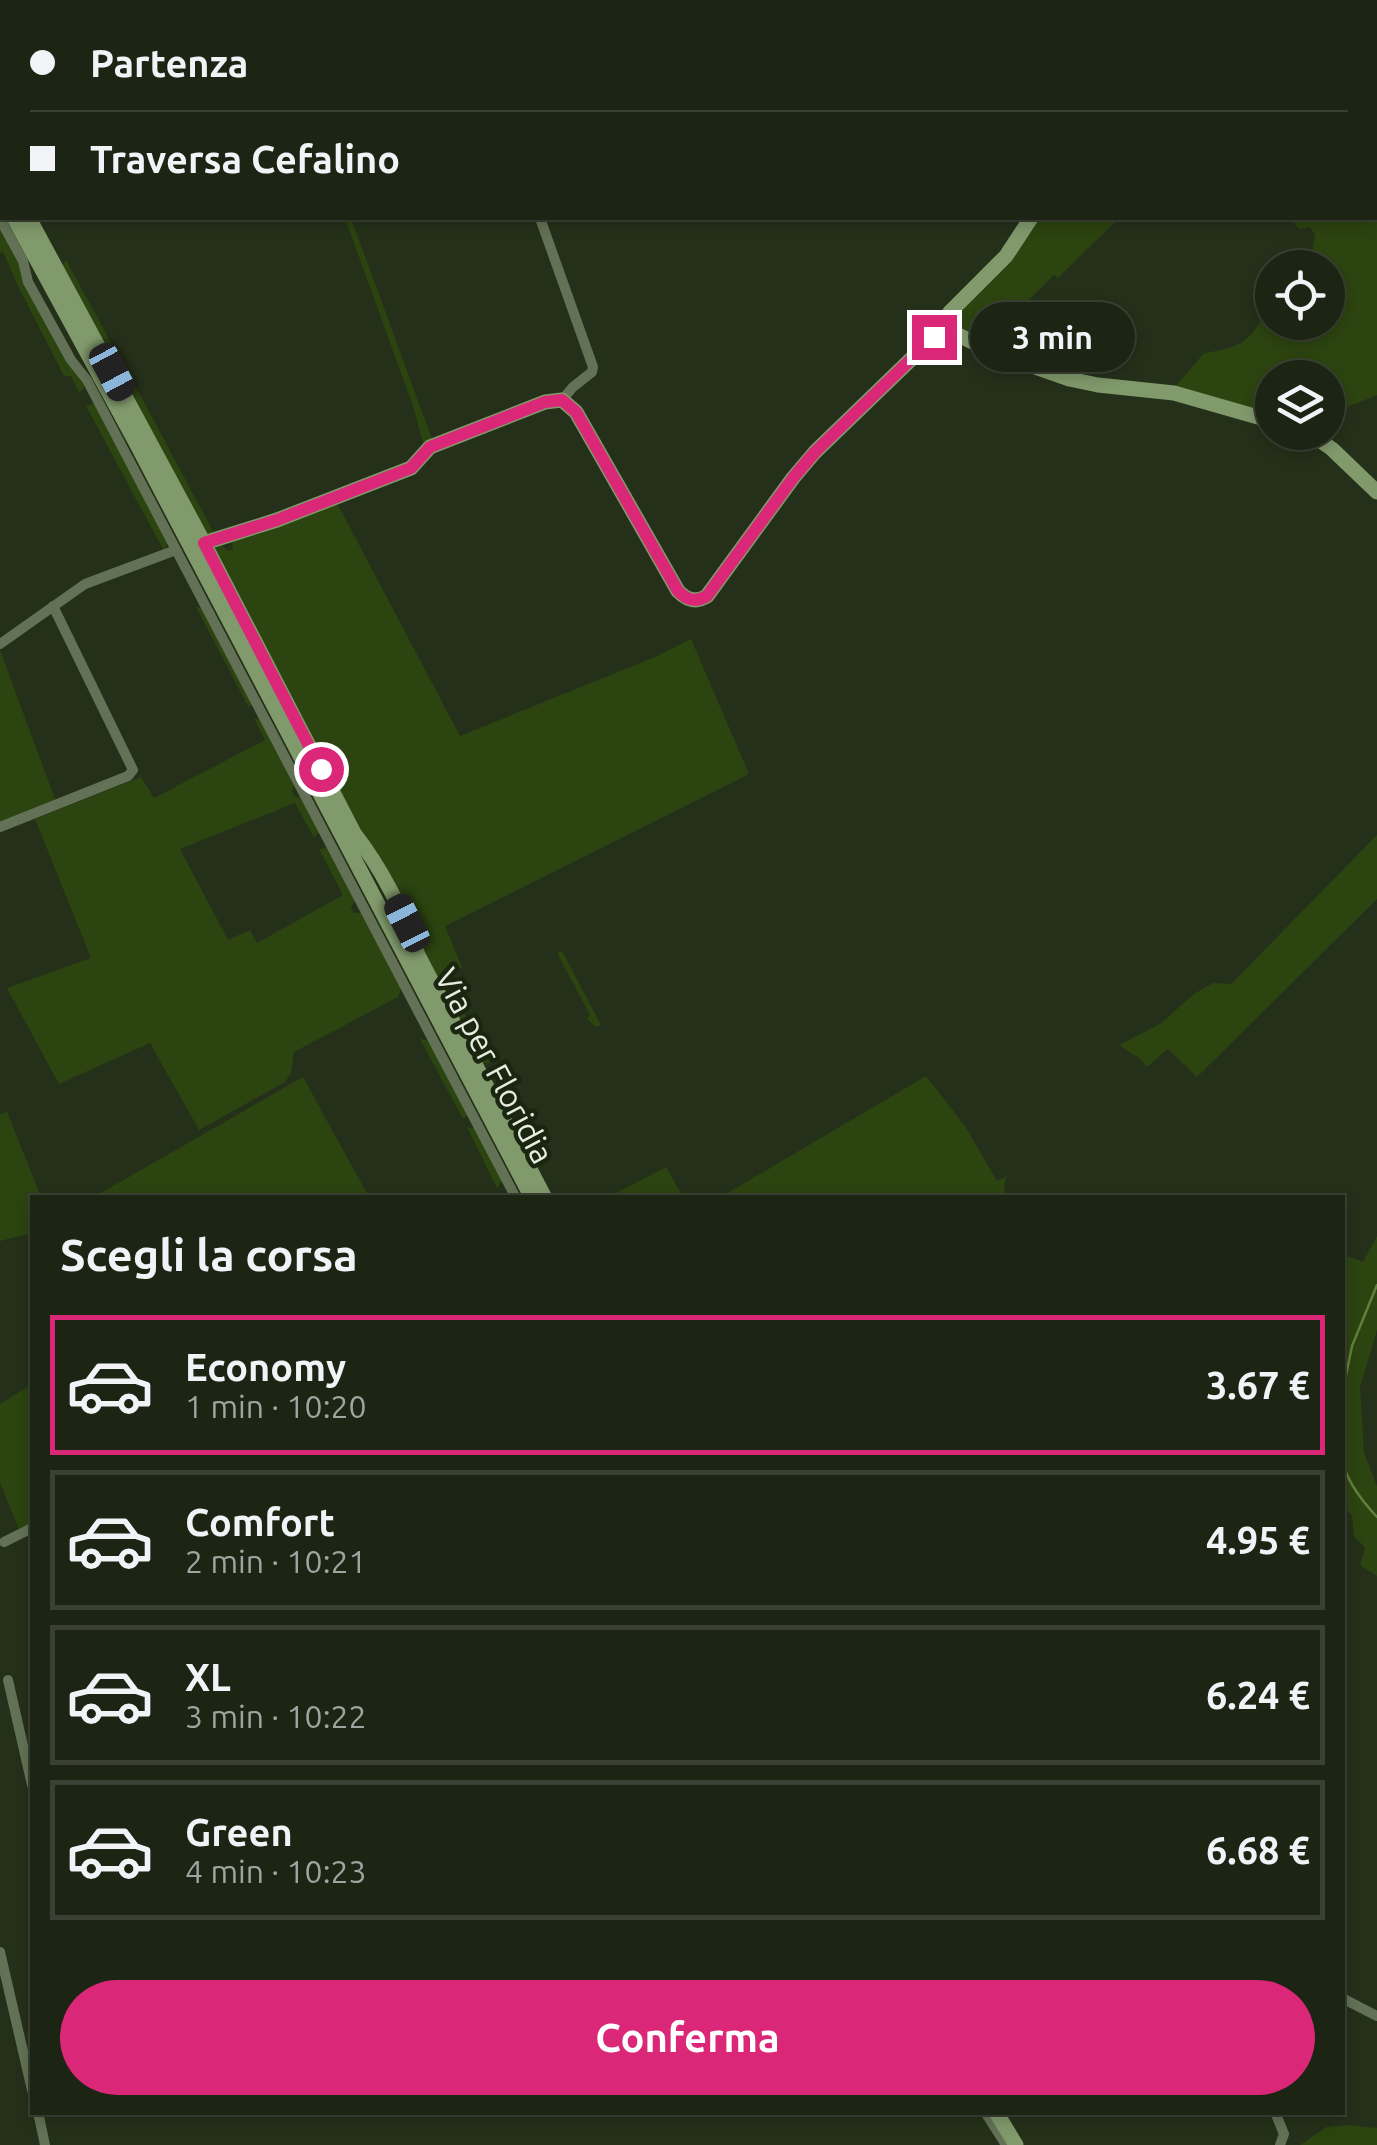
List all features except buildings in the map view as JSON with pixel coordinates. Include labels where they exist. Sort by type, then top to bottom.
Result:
[{"type":"street","points":[[1,220],[23,262],[28,282],[71,360],[87,380],[514,1195]]},
{"type":"street","name":"Via per Floridia","points":[[15,220],[530,1195]]},
{"type":"street","points":[[30,220],[354,833],[372,856],[407,923],[418,955],[544,1195]]},
{"type":"street","points":[[204,543],[277,520],[411,468],[430,447],[545,402],[562,400],[592,372],[541,220]]},
{"type":"street","points":[[562,400],[576,412],[678,591],[685,598],[700,600],[707,596],[815,452],[942,327],[950,312],[1006,256],[1030,220]]},
{"type":"street","points":[[942,327],[995,353],[1069,379],[1174,393],[1255,415]]},
{"type":"street","points":[[1332,450],[1377,492]]},
{"type":"street","points":[[0,644],[95,579],[176,550]]},
{"type":"street","points":[[0,827],[128,776],[133,770],[53,606]]},
{"type":"street","points":[[4,1542],[30,1529]]},
{"type":"street","points":[[8,1680],[30,1777]]},
{"type":"street","points":[[0,1952],[30,2081]]},
{"type":"street","points":[[1345,2000],[1377,2016]]},
{"type":"street","points":[[39,2115],[46,2145]]},
{"type":"street","points":[[988,2115],[1011,2143]]},
{"type":"street","points":[[1000,2115],[1011,2143]]},
{"type":"street","points":[[1276,2115],[1284,2134],[1280,2145]]},
{"type":"green space","points":[[346,220],[352,220],[432,439],[424,446]]},
{"type":"green space","points":[[1033,220],[1117,220],[985,343],[953,321]]},
{"type":"green space","points":[[1292,220],[1377,220],[1377,395],[1345,408],[1345,360],[1255,360],[1255,411],[1175,387],[1204,353],[1241,343],[1255,330],[1255,340],[1345,340],[1345,250],[1312,250],[1315,235],[1310,227],[1299,229]]},
{"type":"green space","points":[[0,227],[86,386],[79,393],[71,376],[64,376],[3,252],[0,253]]},
{"type":"green space","points":[[66,260],[114,348],[105,345],[62,267]]},
{"type":"green space","points":[[122,361],[215,535],[203,532],[117,369]]},
{"type":"green space","points":[[95,403],[168,542],[164,551],[86,406]]},
{"type":"green space","points":[[337,503],[460,736],[691,639],[749,774],[445,926],[462,967],[443,976],[448,985],[442,992],[214,551],[219,542],[228,551],[233,549],[231,538]]},
{"type":"green space","points":[[196,607],[203,608],[253,703],[249,708]]},
{"type":"green space","points":[[0,650],[56,802],[0,824]]},
{"type":"green space","points":[[254,718],[261,720],[295,784],[294,796],[302,798],[320,831],[314,838],[295,803],[180,849],[228,940],[250,930],[257,943],[343,895],[319,849],[329,848],[355,898],[351,908],[354,913],[363,913],[402,987],[398,997],[294,1052],[291,1073],[285,1082],[199,1130],[150,1043],[59,1084],[7,988],[91,958],[35,819],[141,777],[154,798],[265,740]]},
{"type":"green space","points":[[1377,835],[1377,899],[1197,1077],[1168,1049],[1147,1067],[1119,1045],[1160,1024],[1213,983],[1231,984]]},
{"type":"green space","points":[[562,951],[601,1025],[596,1027],[587,1019],[590,1015],[557,953]]},
{"type":"green space","points":[[459,1003],[490,1063],[480,1063],[453,1010]]},
{"type":"green space","points":[[420,1039],[430,1041],[468,1114],[463,1119]]},
{"type":"green space","points":[[926,1076],[965,1126],[997,1181],[1007,1176],[1006,1195],[724,1195]]},
{"type":"green space","points":[[303,1077],[368,1195],[97,1195]]},
{"type":"green space","points":[[7,1112],[40,1195],[30,1195],[30,1234],[0,1241],[0,1114]]},
{"type":"green space","points":[[467,1127],[476,1128],[503,1180],[497,1188]]},
{"type":"green space","points":[[666,1167],[682,1195],[613,1195]]},
{"type":"green space","points":[[1377,1236],[1377,1330],[1360,1387],[1364,1453],[1377,1486],[1377,1576],[1360,1565],[1365,1548],[1354,1536],[1352,1516],[1345,1507],[1345,1255],[1363,1262]]},
{"type":"green space","points":[[30,1385],[30,1524],[19,1529],[0,1483],[0,1404]]},
{"type":"green space","points":[[1326,2127],[1377,2128],[1377,2145],[1300,2145]]},
{"type":"waterway","points":[[1345,1380],[1352,1346],[1377,1285]]},
{"type":"waterway","points":[[1345,1469],[1377,1517]]},
{"type":"route","points":[[321,769],[204,543],[277,520],[411,468],[430,447],[545,402],[562,400],[576,412],[678,591],[685,598],[700,600],[707,596],[815,452],[934,337]]}]
